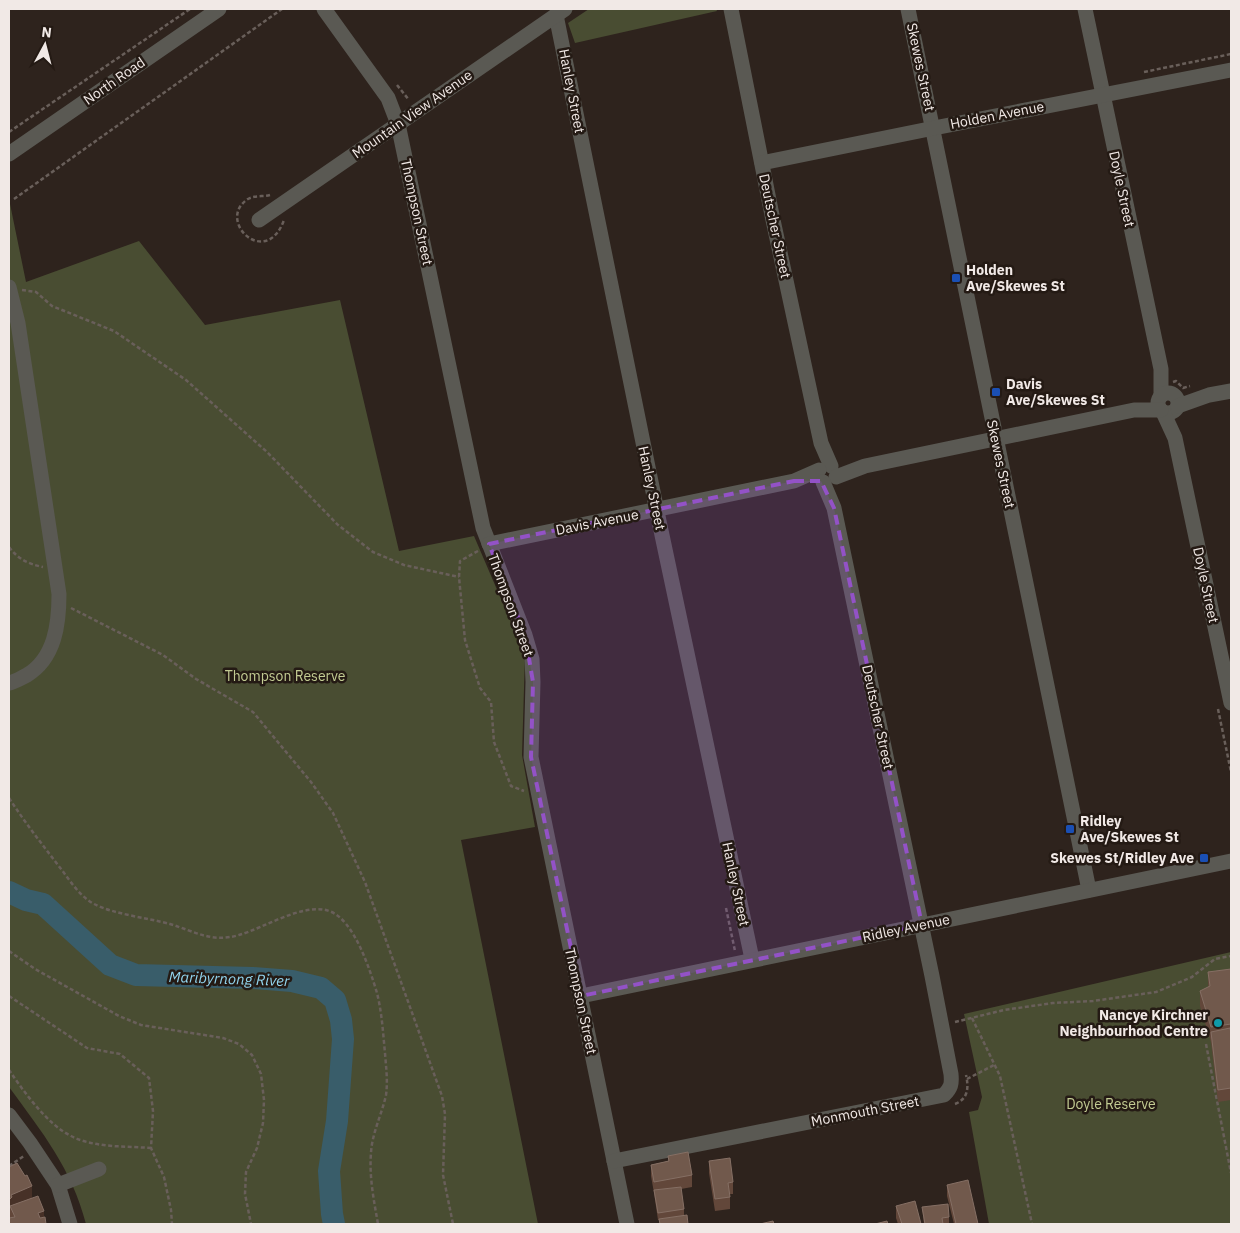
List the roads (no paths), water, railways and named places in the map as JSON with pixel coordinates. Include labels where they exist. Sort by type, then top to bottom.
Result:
[{"type":"street","name":"North Road","points":[[9,154],[219,9]]},
{"type":"street","name":"Thompson Street","points":[[324,9],[388,98],[398,124],[483,528],[481,546],[525,636],[532,659],[530,756],[627,1224]]},
{"type":"street","name":"Deutscher Street","points":[[731,9],[922,926]]},
{"type":"street","name":"Skewes Street","points":[[908,9],[934,128],[1089,890]]},
{"type":"street","name":"Doyle Street","points":[[1085,9],[1231,703]]},
{"type":"street","name":"Mountain View Avenue","points":[[259,220],[561,12]]},
{"type":"street","name":"Hanley Street","points":[[561,12],[657,509],[752,959]]},
{"type":"street","name":"Holden Avenue","points":[[762,163],[1231,70]]},
{"type":"street","points":[[9,288],[18,323],[59,601],[58,623],[51,648],[40,666],[22,678],[9,683]]},
{"type":"street","name":"Davis Avenue","points":[[481,546],[1231,391]]},
{"type":"street","name":"Ridley Avenue","points":[[581,996],[1231,861]]},
{"type":"street","name":"Monmouth Street","points":[[614,1161],[944,1095],[950,1089],[952,1081],[922,926]]},
{"type":"street","points":[[9,1116],[58,1185],[70,1224]]},
{"type":"street","points":[[58,1185],[99,1169]]},
{"type":"waterway","name":"Maribyrnong River","points":[[9,892],[26,900],[43,904],[110,965],[136,975],[292,981],[321,988],[335,1000],[341,1020],[343,1039],[337,1121],[329,1171],[334,1224]]},
{"type":"place","name":"Holden Ave/Skewes St","points":[[956,278]]},
{"type":"place","name":"Davis Ave/Skewes St","points":[[996,392]]},
{"type":"place","name":"Ridley Ave/Skewes St","points":[[1070,829]]},
{"type":"place","name":"Skewes St/Ridley Ave","points":[[1204,858]]},
{"type":"place","name":"Nancye Kirchner Neighbourhood Centre","points":[[1218,1023]]},
{"type":"park label","name":"Thompson Reserve","points":[[285,676]]},
{"type":"park label","name":"Doyle Reserve","points":[[1111,1104]]}]
